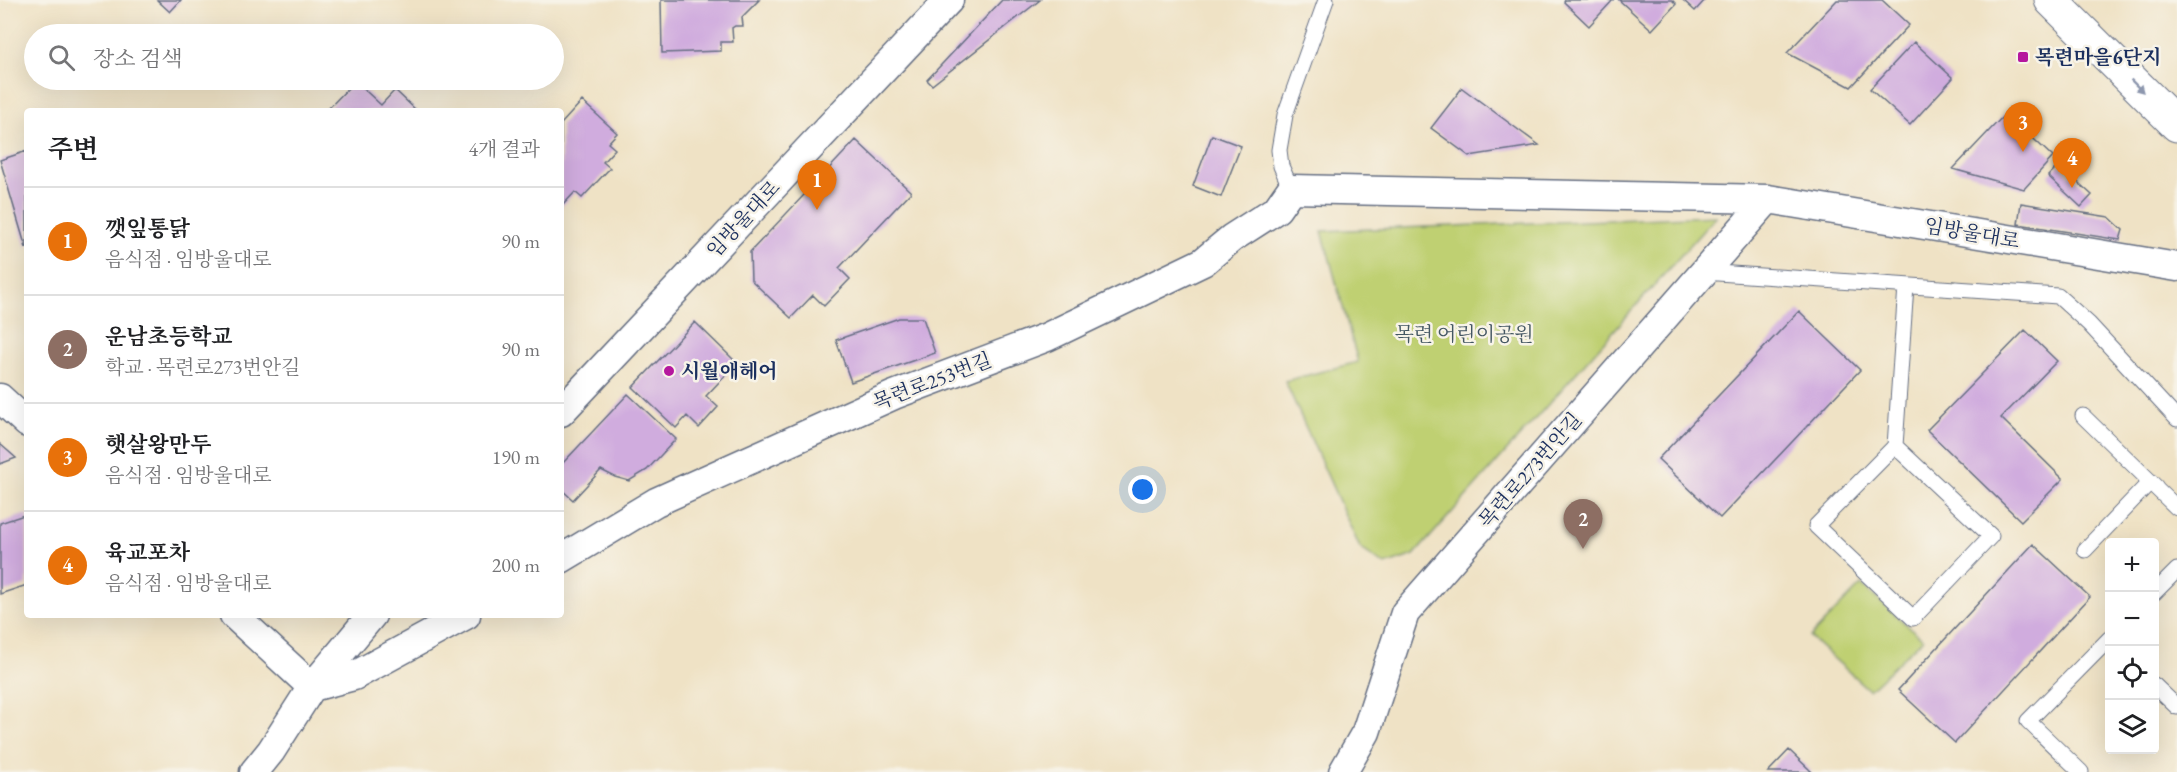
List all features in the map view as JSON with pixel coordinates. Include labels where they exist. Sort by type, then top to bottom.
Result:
[{"type":"main road","points":[[2051,0],[2177,125]]},
{"type":"street","name":"임방울대로","points":[[564,409],[949,0]]},
{"type":"street","name":"임방울대로","points":[[1291,189],[1768,199],[2177,267]]},
{"type":"street","name":"목련로253번길","points":[[564,557],[656,502],[894,395],[1047,336],[1203,262],[1232,238],[1277,209],[1291,189]]},
{"type":"street","name":"목련로273번안길","points":[[1343,772],[1366,732],[1405,613],[1768,199]]},
{"type":"street","points":[[0,398],[24,420]]},
{"type":"street","points":[[237,618],[312,687]]},
{"type":"street","points":[[254,772],[271,751],[312,687],[370,618]]},
{"type":"street","points":[[312,687],[354,676],[460,618]]},
{"type":"lane","points":[[1291,189],[1281,166],[1279,150],[1285,115],[1326,0]]},
{"type":"lane","points":[[1703,272],[2058,296],[2089,324],[2177,419]]},
{"type":"lane","points":[[1895,446],[1991,536],[1913,618],[1816,526],[1895,446],[1906,286]]},
{"type":"lane","points":[[2083,416],[2177,508]]},
{"type":"lane","points":[[2085,550],[2150,482],[2177,508]]},
{"type":"lane","points":[[2155,592],[2177,570]]},
{"type":"lane","points":[[2081,772],[2028,721],[2105,644]]},
{"type":"lane","points":[[2159,690],[2177,707]]},
{"type":"green space","name":"목련 어린이공원","points":[[1716,216],[1414,555],[1385,565],[1360,548],[1285,381],[1358,362],[1322,231]]},
{"type":"green space","points":[[1861,585],[1923,639],[1869,690],[1810,637]]},
{"type":"building","points":[[157,0],[181,0],[170,12]]},
{"type":"building","points":[[661,0],[759,0],[742,17],[743,26],[732,28],[733,42],[721,42],[721,51],[662,53]]},
{"type":"building","points":[[1002,0],[1040,0],[932,85],[927,80]]},
{"type":"building","points":[[1565,0],[1613,0],[1589,26],[1564,2]]},
{"type":"building","points":[[1619,0],[1672,0],[1676,4],[1652,30]]},
{"type":"building","points":[[1683,0],[1705,0],[1695,11]]},
{"type":"building","points":[[1837,0],[1882,0],[1909,25],[1851,87],[1787,53]]},
{"type":"building","points":[[1914,42],[1953,78],[1910,125],[1870,89]]},
{"type":"building","points":[[1462,88],[1539,145],[1469,156],[1431,128]]},
{"type":"building","points":[[346,90],[365,90],[381,105],[395,90],[414,108],[329,108]]},
{"type":"building","points":[[582,101],[617,133],[608,143],[615,149],[603,162],[610,168],[582,198],[575,192],[564,204],[564,121]]},
{"type":"building","points":[[2006,113],[2053,157],[2024,189],[1953,169]]},
{"type":"building","points":[[1212,135],[1241,146],[1221,197],[1193,186]]},
{"type":"building","points":[[856,140],[911,192],[839,268],[850,279],[824,306],[813,295],[791,318],[751,280],[750,252]]},
{"type":"building","points":[[24,152],[24,241],[0,160]]},
{"type":"building","points":[[2059,165],[2092,195],[2081,207],[2048,176]]},
{"type":"building","points":[[2021,203],[2109,217],[2123,230],[2120,240],[2018,224]]},
{"type":"building","points":[[1799,311],[1860,370],[1720,518],[1658,459]]},
{"type":"building","points":[[899,318],[923,318],[935,353],[851,382],[836,340]]},
{"type":"building","points":[[695,322],[737,363],[706,396],[718,407],[699,428],[687,416],[676,428],[633,387]]},
{"type":"building","points":[[2025,330],[2057,361],[2001,418],[2063,479],[2021,521],[1927,430]]},
{"type":"building","points":[[628,394],[676,439],[647,470],[629,481],[601,470],[573,500],[564,492],[564,462]]},
{"type":"building","points":[[0,444],[16,458],[0,464]]},
{"type":"building","points":[[24,515],[24,586],[0,594],[0,523]]},
{"type":"building","points":[[2033,544],[2090,597],[1955,743],[1898,690]]},
{"type":"building","points":[[1789,750],[1812,772],[1768,772]]},
{"type":"place","name":"목련마을6단지","points":[[2023,57]]},
{"type":"place","name":"햇살왕만두","points":[[2023,152]]},
{"type":"place","name":"육교포차","points":[[2072,188]]},
{"type":"place","name":"깻잎통닭","points":[[817,210]]},
{"type":"place","name":"시월애헤어","points":[[669,371]]},
{"type":"place","name":"운남초등학교","points":[[1583,549]]}]
